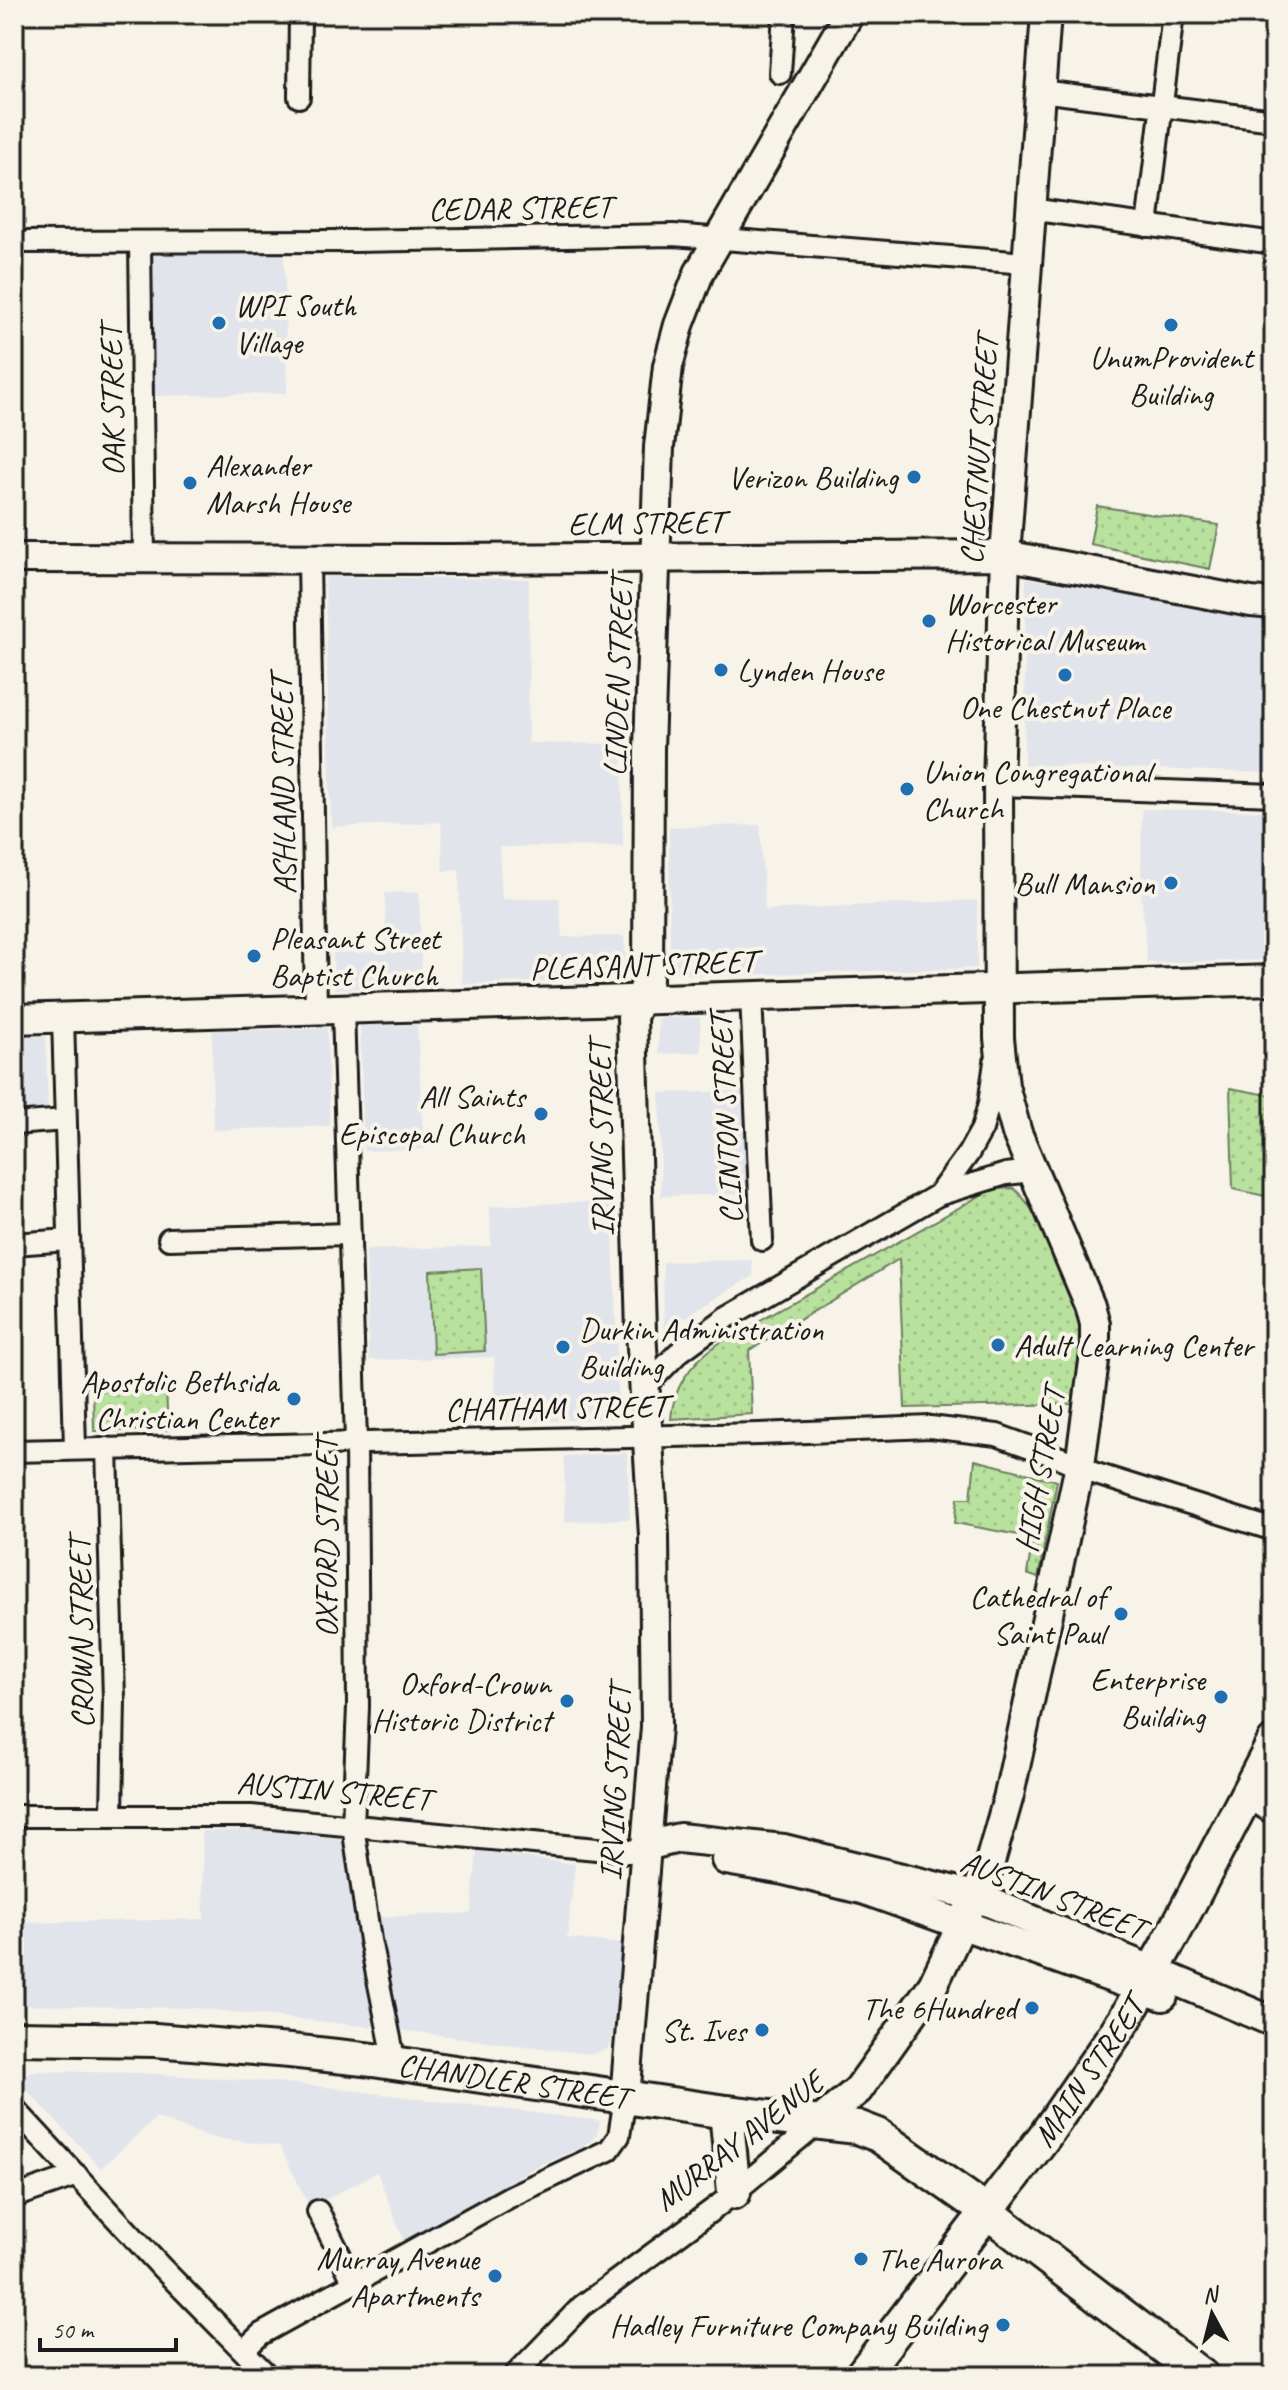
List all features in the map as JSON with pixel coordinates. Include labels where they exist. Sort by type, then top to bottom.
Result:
[{"type":"main road","name":"LINDEN STREET","points":[[637,1000],[648,980],[649,749],[659,447],[668,366],[685,307],[699,273],[849,14]]},
{"type":"main road","name":"CHESTNUT STREET","points":[[999,1038],[998,785],[1005,555],[1046,14]]},
{"type":"main road","name":"ELM STREET","points":[[14,558],[309,560],[1005,555],[1274,604]]},
{"type":"main road","name":"PLEASANT STREET","points":[[14,1019],[1274,980]]},
{"type":"main road","name":"IRVING STREET","points":[[625,2098],[656,1727],[654,1535],[644,1388],[632,1017],[637,1000]]},
{"type":"main road","name":"HIGH STREET","points":[[963,1923],[988,1869],[1009,1795],[1080,1465],[1095,1354],[1095,1324],[1090,1305],[1017,1133],[1004,1086],[999,1038]]},
{"type":"main road","name":"MAIN STREET","points":[[861,2376],[1044,2137],[1125,2019],[1147,1979],[1261,1801],[1274,1742]]},
{"type":"main road","name":"AUSTIN STREET","points":[[646,1846],[679,1838],[784,1849],[975,1896],[1147,1979]]},
{"type":"main road","name":"AUSTIN STREET","points":[[646,1846],[818,1877],[1147,1979]]},
{"type":"main road","name":"MURRAY AVENUE","points":[[819,2122],[858,2090],[892,2044],[933,1985],[963,1923]]},
{"type":"main road","points":[[1147,1979],[1274,2022]]},
{"type":"main road","points":[[1147,1979],[1274,2042]]},
{"type":"main road","name":"CHANDLER STREET","points":[[14,2038],[155,2040],[290,2051],[395,2063],[726,2112],[857,2127],[878,2135],[986,2211],[1202,2376]]},
{"type":"main road","points":[[726,2112],[734,2192]]},
{"type":"street","points":[[299,97],[300,14]]},
{"type":"street","points":[[780,73],[784,14]]},
{"type":"street","points":[[1147,226],[1173,14]]},
{"type":"street","points":[[1040,91],[1274,120]]},
{"type":"street","points":[[1030,209],[1274,243]]},
{"type":"street","name":"CEDAR STREET","points":[[14,242],[673,235],[1026,263]]},
{"type":"street","name":"OAK STREET","points":[[140,242],[144,559]]},
{"type":"street","name":"ASHLAND STREET","points":[[309,560],[329,1010]]},
{"type":"street","points":[[998,785],[1274,795]]},
{"type":"street","name":"CLINTON STREET","points":[[751,995],[762,1240]]},
{"type":"street","name":"OXFORD STREET","points":[[329,1010],[349,1234],[356,1442],[358,1707],[353,1826],[370,1940],[395,2063]]},
{"type":"street","points":[[63,1017],[75,1448]]},
{"type":"street","name":"CHESTNUT STREET","points":[[644,1388],[678,1353],[726,1318],[938,1195],[982,1129],[999,1038]]},
{"type":"street","points":[[14,1124],[65,1120]]},
{"type":"street","points":[[938,1195],[1006,1174],[1032,1171]]},
{"type":"street","points":[[169,1239],[349,1234]]},
{"type":"street","points":[[14,1244],[68,1240]]},
{"type":"street","name":"CHATHAM STREET","points":[[14,1451],[647,1437],[930,1427],[997,1435],[1080,1465],[1093,1473],[1274,1530]]},
{"type":"street","name":"CROWN STREET","points":[[107,1448],[114,1699],[112,1816]]},
{"type":"street","name":"AUSTIN STREET","points":[[14,1816],[227,1814],[628,1852],[646,1846]]},
{"type":"street","name":"IRVING STREET","points":[[244,2350],[261,2334],[511,2196],[609,2150],[619,2136],[625,2098]]},
{"type":"street","points":[[14,2108],[161,2267],[268,2376]]},
{"type":"street","name":"MURRAY AVENUE","points":[[514,2376],[582,2306],[734,2192],[819,2122]]},
{"type":"street","points":[[14,2197],[77,2175]]},
{"type":"street","points":[[318,2211],[354,2283]]},
{"type":"shaded area","name":"WPI South Village","points":[[284,251],[287,393],[153,396],[150,253]]},
{"type":"shaded area","points":[[325,577],[529,579],[528,743],[622,744],[623,846],[499,847],[502,899],[559,898],[562,937],[624,936],[627,979],[462,984],[459,870],[443,871],[441,822],[331,827]]},
{"type":"shaded area","points":[[1026,578],[1274,621],[1274,773],[1024,765]]},
{"type":"shaded area","points":[[1142,809],[1274,811],[1274,960],[1147,963],[1141,888]]},
{"type":"shaded area","points":[[760,825],[765,910],[977,900],[977,968],[701,976],[676,972],[670,964],[669,827]]},
{"type":"shaded area","points":[[419,892],[422,985],[334,989],[333,953],[386,951],[385,893]]},
{"type":"shaded area","points":[[700,1017],[701,1052],[659,1054],[658,1018]]},
{"type":"shaded area","points":[[417,1025],[424,1149],[364,1151],[360,1026]]},
{"type":"shaded area","points":[[327,1028],[330,1126],[213,1130],[212,1031]]},
{"type":"shaded area","points":[[46,1036],[48,1119],[14,1122],[14,1037]]},
{"type":"shaded area","points":[[746,1091],[750,1194],[661,1196],[660,1093]]},
{"type":"shaded area","points":[[612,1201],[619,1418],[496,1423],[494,1357],[369,1360],[366,1250],[491,1246],[490,1206]]},
{"type":"shaded area","points":[[752,1260],[753,1276],[692,1312],[664,1336],[663,1262]]},
{"type":"shaded area","points":[[627,1453],[630,1519],[565,1522],[564,1456]]},
{"type":"shaded area","points":[[256,1830],[342,1839],[375,2025],[196,2008],[14,2005],[14,1923],[204,1919],[202,1831]]},
{"type":"shaded area","points":[[477,1851],[575,1864],[567,1938],[622,1944],[612,2038],[607,2050],[589,2054],[399,2030],[379,1917],[471,1913]]},
{"type":"shaded area","points":[[32,2071],[140,2073],[300,2084],[600,2121],[597,2135],[581,2148],[537,2166],[404,2241],[377,2172],[310,2208],[280,2146],[213,2138],[156,2118],[101,2168],[19,2082]]},
{"type":"green space","points":[[1097,506],[1219,525],[1210,569],[1090,544]]},
{"type":"green space","points":[[1230,1088],[1274,1096],[1274,1198],[1233,1189]]},
{"type":"green space","points":[[1013,1188],[1043,1230],[1077,1311],[1081,1344],[1073,1404],[905,1408],[899,1259],[749,1351],[752,1414],[671,1419],[676,1396],[686,1376],[718,1344],[985,1193]]},
{"type":"green space","points":[[481,1268],[485,1351],[433,1354],[430,1271]]},
{"type":"green space","points":[[166,1389],[168,1430],[94,1431],[93,1391]]},
{"type":"green space","points":[[975,1460],[1057,1481],[1038,1578],[1027,1574],[1033,1538],[955,1523],[958,1498],[971,1498]]},
{"type":"place","name":"WPI South Village","points":[[219,323]]},
{"type":"place","name":"UnumProvident Building","points":[[1171,325]]},
{"type":"place","name":"Verizon Building","points":[[914,477]]},
{"type":"place","name":"Alexander Marsh House","points":[[190,483]]},
{"type":"place","name":"Worcester Historical Museum","points":[[929,621]]},
{"type":"place","name":"Lynden House","points":[[721,670]]},
{"type":"place","name":"One Chestnut Place","points":[[1065,675]]},
{"type":"place","name":"Union Congregational Church","points":[[907,789]]},
{"type":"place","name":"Bull Mansion","points":[[1171,883]]},
{"type":"place","name":"Pleasant Street Baptist Church","points":[[254,956]]},
{"type":"place","name":"All Saints Episcopal Church","points":[[541,1114]]},
{"type":"place","name":"Adult Learning Center","points":[[998,1345]]},
{"type":"place","name":"Durkin Administration Building","points":[[563,1347]]},
{"type":"place","name":"Apostolic Bethsida Christian Center","points":[[294,1399]]},
{"type":"place","name":"Cathedral of Saint Paul","points":[[1121,1614]]},
{"type":"place","name":"Enterprise Building","points":[[1221,1697]]},
{"type":"place","name":"Oxford-Crown Historic District","points":[[567,1701]]},
{"type":"place","name":"The 6Hundred","points":[[1032,2008]]},
{"type":"place","name":"St. Ives","points":[[762,2030]]},
{"type":"place","name":"The Aurora","points":[[861,2259]]},
{"type":"place","name":"Murray Avenue Apartments","points":[[495,2276]]},
{"type":"place","name":"Hadley Furniture Company Building","points":[[1003,2325]]}]
